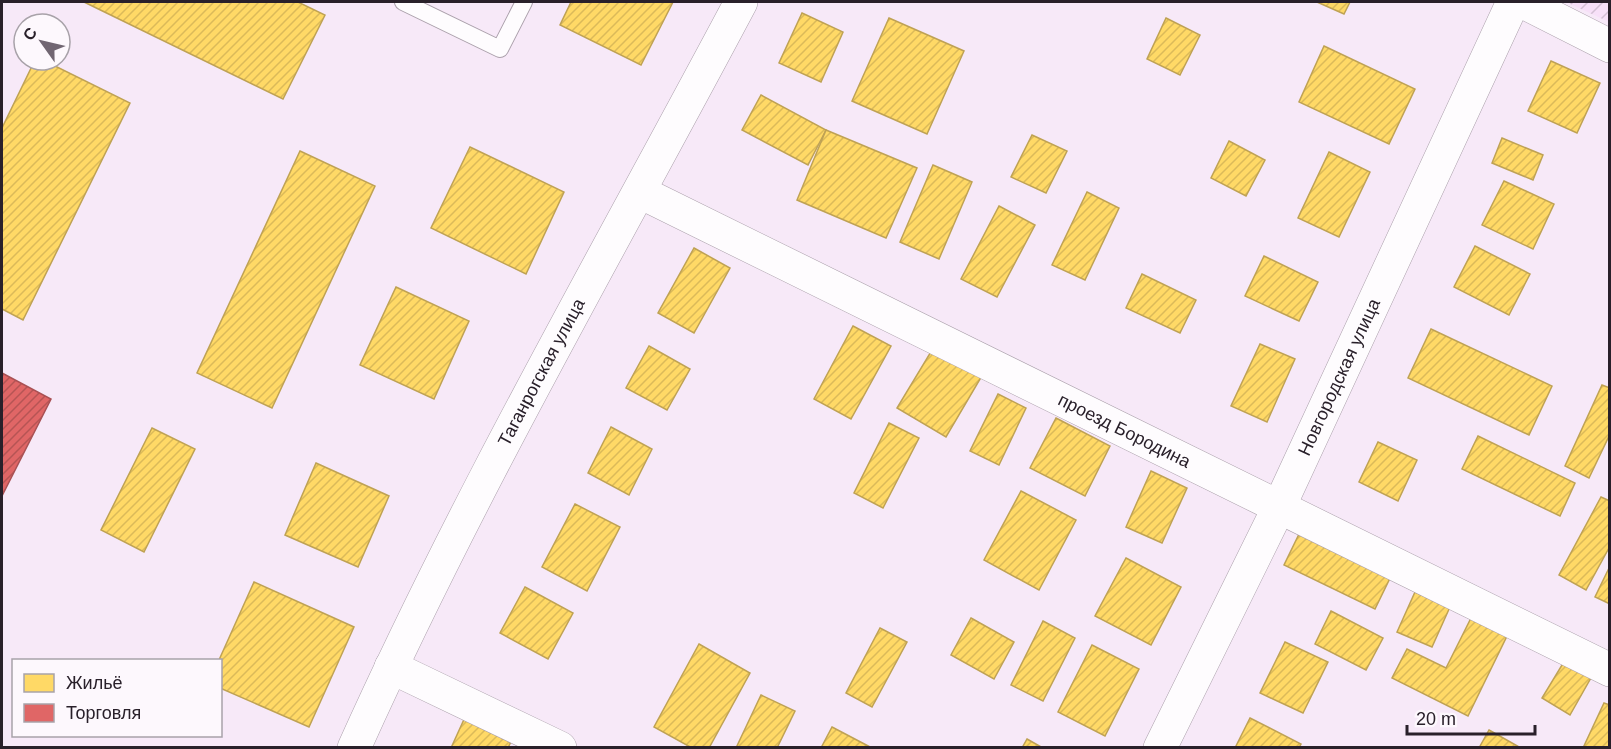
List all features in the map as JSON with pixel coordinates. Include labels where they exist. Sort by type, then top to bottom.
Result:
[{"type":"street","name":"Таганрогская улица","points":[[354,747],[391,667],[509,430],[741,2]]},
{"type":"street","name":"Новгородская улица","points":[[1160,747],[1279,507],[1513,2]]},
{"type":"street","points":[[1522,2],[1610,46]]},
{"type":"street","name":"проезд Бородина","points":[[640,192],[1610,670]]},
{"type":"street","points":[[391,667],[560,747]]},
{"type":"lane","points":[[403,2],[500,49],[524,2]]},
{"type":"shaded area","points":[[1566,2],[1609,2],[1609,22]]},
{"type":"building: Жильё","points":[[84,2],[298,2],[325,15],[283,99]]},
{"type":"building: Жильё","points":[[571,2],[673,2],[641,65],[560,25]]},
{"type":"building: Жильё","points":[[1317,2],[1350,2],[1344,14]]},
{"type":"building: Жильё","points":[[802,13],[843,32],[821,82],[779,63]]},
{"type":"building: Жильё","points":[[889,18],[964,51],[927,134],[852,101]]},
{"type":"building: Жильё","points":[[1166,18],[1200,35],[1180,75],[1147,59]]},
{"type":"building: Жильё","points":[[1324,46],[1415,89],[1389,144],[1299,102]]},
{"type":"building: Жильё","points":[[1551,61],[1600,83],[1577,133],[1528,111]]},
{"type":"building: Жильё","points":[[29,72],[67,72],[130,103],[23,320],[2,309],[2,128]]},
{"type":"building: Жильё","points":[[761,95],[826,130],[808,165],[742,130]]},
{"type":"building: Жильё","points":[[826,130],[917,168],[886,238],[797,200]]},
{"type":"building: Жильё","points":[[1032,135],[1067,151],[1046,193],[1011,177]]},
{"type":"building: Жильё","points":[[1502,138],[1543,155],[1533,180],[1492,163]]},
{"type":"building: Жильё","points":[[1229,141],[1265,160],[1246,196],[1211,178]]},
{"type":"building: Жильё","points":[[470,147],[564,192],[526,274],[431,228]]},
{"type":"building: Жильё","points":[[300,151],[375,186],[272,408],[197,373]]},
{"type":"building: Жильё","points":[[1329,152],[1370,172],[1339,237],[1298,218]]},
{"type":"building: Жильё","points":[[933,165],[972,182],[939,259],[900,242]]},
{"type":"building: Жильё","points":[[1504,181],[1554,204],[1533,249],[1482,225]]},
{"type":"building: Жильё","points":[[1087,192],[1119,208],[1085,280],[1052,265]]},
{"type":"building: Жильё","points":[[999,206],[1035,225],[997,297],[961,279]]},
{"type":"building: Жильё","points":[[1475,246],[1530,274],[1509,315],[1454,287]]},
{"type":"building: Жильё","points":[[694,248],[730,268],[694,333],[658,313]]},
{"type":"building: Жильё","points":[[1264,256],[1318,282],[1299,321],[1245,296]]},
{"type":"building: Жильё","points":[[1142,274],[1196,300],[1180,333],[1126,308]]},
{"type":"building: Жильё","points":[[396,287],[469,321],[434,399],[360,365]]},
{"type":"building: Жильё","points":[[853,326],[891,346],[851,419],[814,399]]},
{"type":"building: Жильё","points":[[1431,329],[1552,386],[1529,435],[1408,378]]},
{"type":"building: Жильё","points":[[1260,344],[1295,359],[1267,422],[1231,406]]},
{"type":"building: Жильё","points":[[935,345],[983,374],[946,437],[897,408]]},
{"type":"building: Жильё","points":[[649,346],[690,369],[667,410],[626,388]]},
{"type":"building: Жильё","points":[[1602,385],[1610,388],[1610,434],[1589,478],[1565,466]]},
{"type":"building: Жильё","points":[[998,394],[1026,408],[999,465],[970,451]]},
{"type":"building: Жильё","points":[[1056,418],[1110,446],[1085,496],[1030,468]]},
{"type":"building: Жильё","points":[[889,423],[919,438],[883,508],[854,493]]},
{"type":"building: Жильё","points":[[611,427],[652,449],[629,495],[588,473]]},
{"type":"building: Жильё","points":[[152,428],[195,449],[144,552],[101,530]]},
{"type":"building: Жильё","points":[[1478,436],[1575,483],[1560,516],[1462,469]]},
{"type":"building: Жильё","points":[[1378,442],[1417,460],[1398,501],[1359,482]]},
{"type":"building: Жильё","points":[[316,463],[389,496],[358,567],[285,535]]},
{"type":"building: Жильё","points":[[1151,471],[1187,488],[1162,543],[1126,527]]},
{"type":"building: Жильё","points":[[1021,491],[1076,520],[1039,590],[984,560]]},
{"type":"building: Жильё","points":[[1601,497],[1610,501],[1610,546],[1586,590],[1559,575]]},
{"type":"building: Жильё","points":[[575,504],[620,527],[587,591],[542,567]]},
{"type":"building: Жильё","points":[[1301,530],[1392,574],[1375,609],[1284,565]]},
{"type":"building: Жильё","points":[[1126,558],[1181,587],[1151,645],[1095,616]]},
{"type":"building: Жильё","points":[[1610,566],[1610,604],[1595,597]]},
{"type":"building: Жильё","points":[[254,582],[354,627],[309,727],[222,689],[222,659],[219,659]]},
{"type":"building: Жильё","points":[[525,587],[573,613],[548,659],[500,633]]},
{"type":"building: Жильё","points":[[1415,592],[1450,607],[1432,647],[1397,632]]},
{"type":"building: Жильё","points":[[1331,611],[1383,638],[1366,670],[1315,644]]},
{"type":"building: Жильё","points":[[971,618],[1014,642],[994,679],[951,655]]},
{"type":"building: Жильё","points":[[1471,618],[1507,636],[1468,716],[1392,678],[1407,649],[1446,668]]},
{"type":"building: Жильё","points":[[1043,621],[1075,638],[1043,701],[1011,685]]},
{"type":"building: Жильё","points":[[880,628],[907,642],[872,707],[846,693]]},
{"type":"building: Жильё","points":[[1285,642],[1328,662],[1303,713],[1260,693]]},
{"type":"building: Жильё","points":[[699,644],[750,673],[709,748],[692,748],[654,727]]},
{"type":"building: Жильё","points":[[1092,645],[1139,669],[1105,736],[1058,712]]},
{"type":"building: Жильё","points":[[1565,660],[1592,676],[1570,715],[1542,698]]},
{"type":"building: Жильё","points":[[761,695],[795,711],[777,748],[736,748]]},
{"type":"building: Жильё","points":[[1604,703],[1610,705],[1610,748],[1583,748]]},
{"type":"building: Жильё","points":[[466,715],[513,737],[508,748],[451,748]]},
{"type":"building: Жильё","points":[[1250,718],[1301,744],[1299,748],[1235,748]]},
{"type":"building: Жильё","points":[[832,727],[872,748],[821,748]]},
{"type":"building: Жильё","points":[[1489,730],[1521,748],[1479,748]]},
{"type":"building: Жильё","points":[[1027,739],[1043,748],[1022,748]]},
{"type":"building: Торговля","points":[[2,373],[51,399],[2,496]]}]
